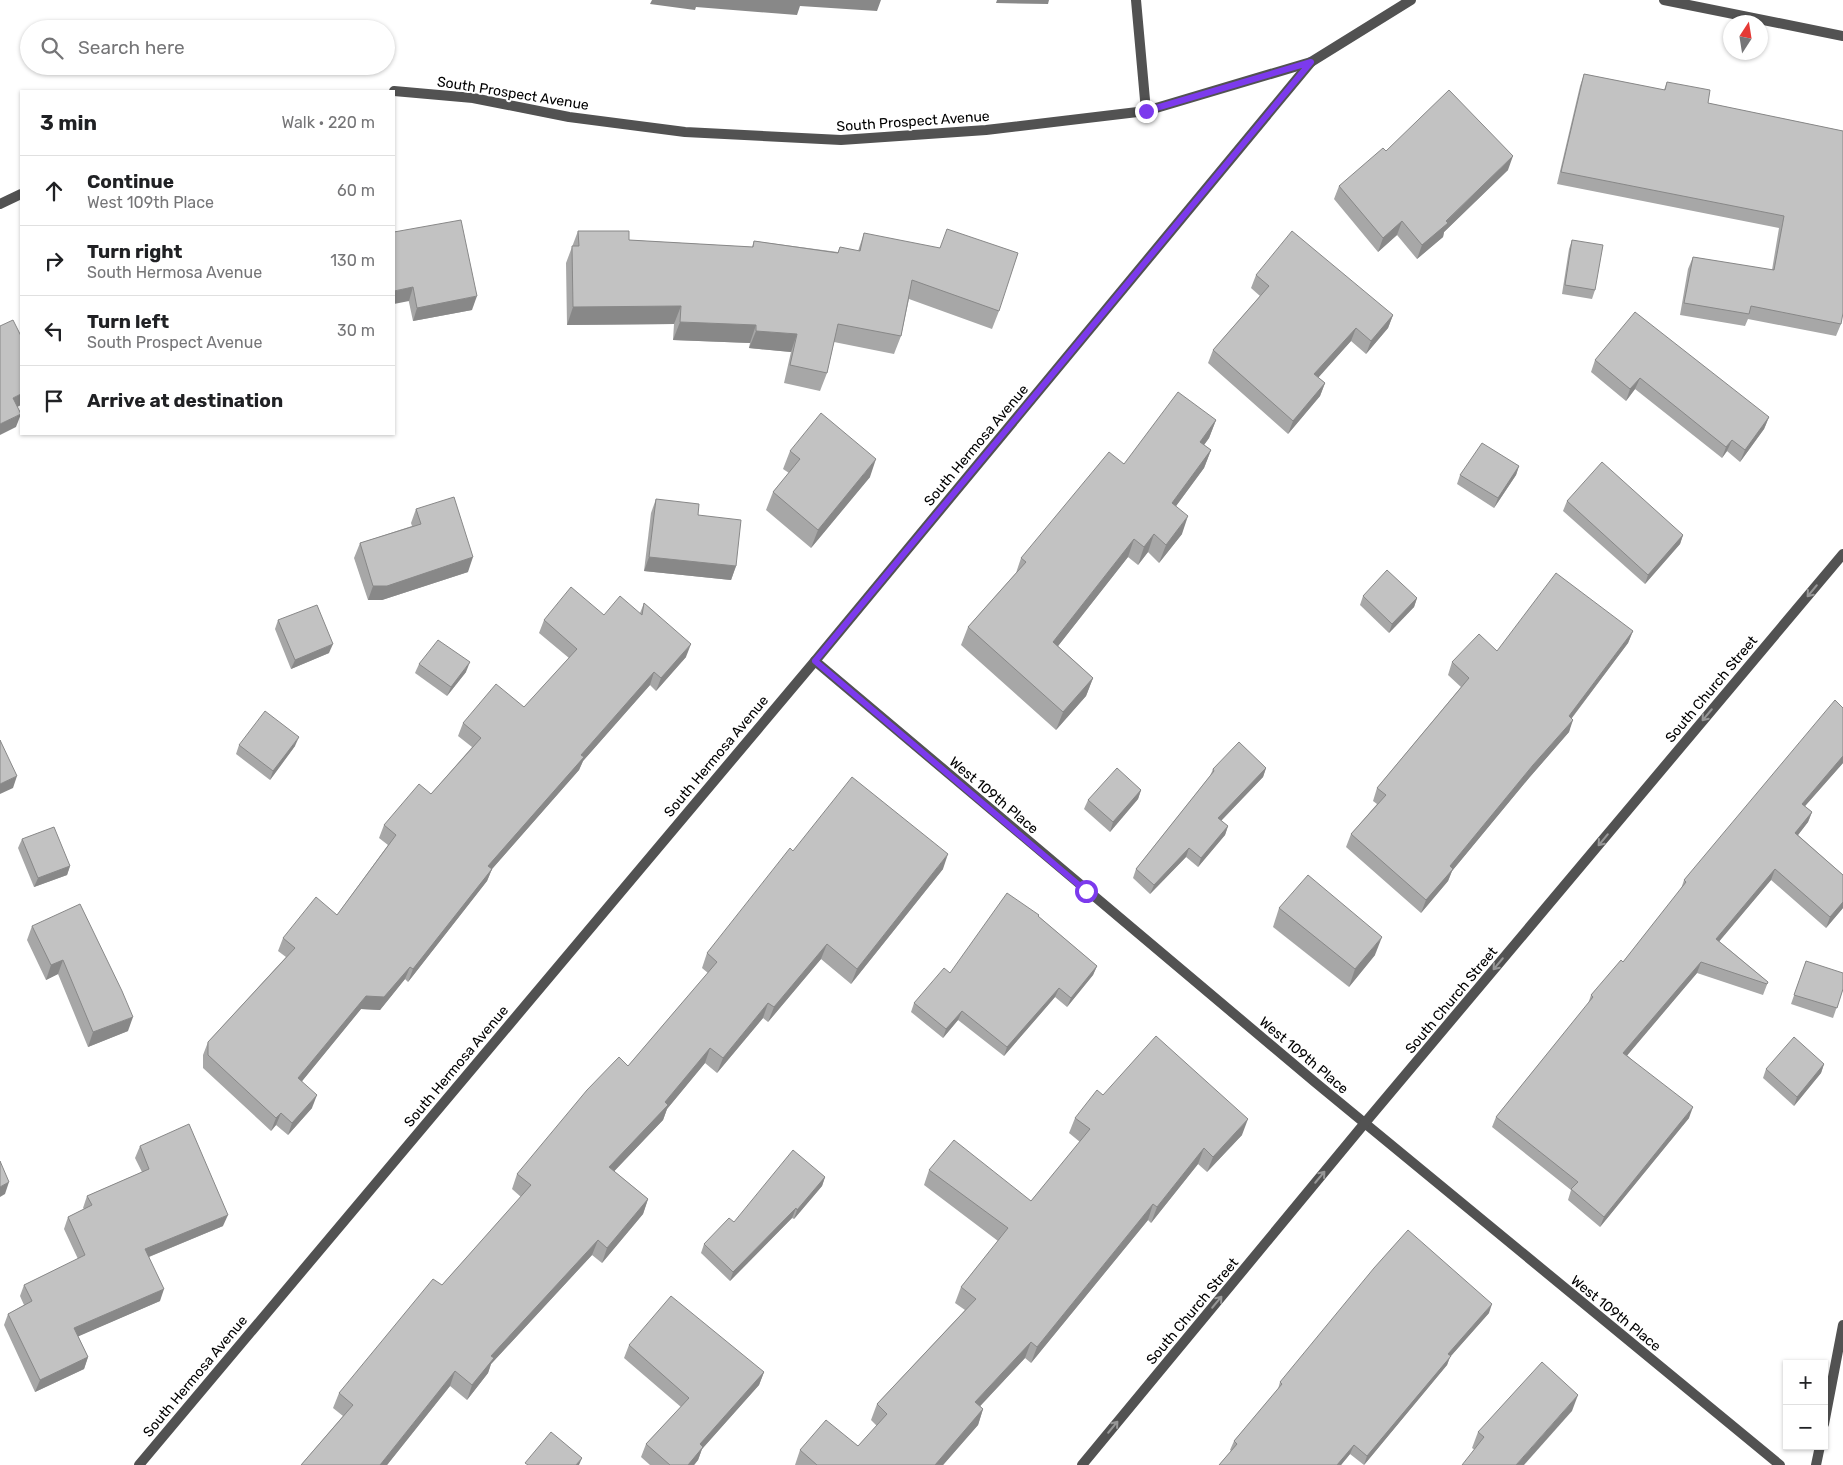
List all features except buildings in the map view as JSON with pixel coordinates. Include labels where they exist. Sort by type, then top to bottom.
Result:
[{"type":"street","points":[[1136,0],[1146,111]]},
{"type":"street","name":"South Prospect Avenue","points":[[395,92],[473,98],[569,118],[686,132],[841,140],[986,130],[1146,111],[1311,62],[1411,0]]},
{"type":"street","points":[[1664,0],[1843,36]]},
{"type":"street","name":"South Hermosa Avenue","points":[[138,1465],[815,661],[1311,62]]},
{"type":"street","points":[[0,204],[20,194]]},
{"type":"street","name":"South Church Street","points":[[1082,1465],[1364,1124],[1843,554]]},
{"type":"street","name":"West 109th Place","points":[[815,661],[1364,1124],[1780,1465]]},
{"type":"street","points":[[1828,1405],[1843,1325]]},
{"type":"street","points":[[1816,1465],[1819,1450]]},
{"type":"route","points":[[1086,891],[815,661],[1311,62],[1146,111]]}]
